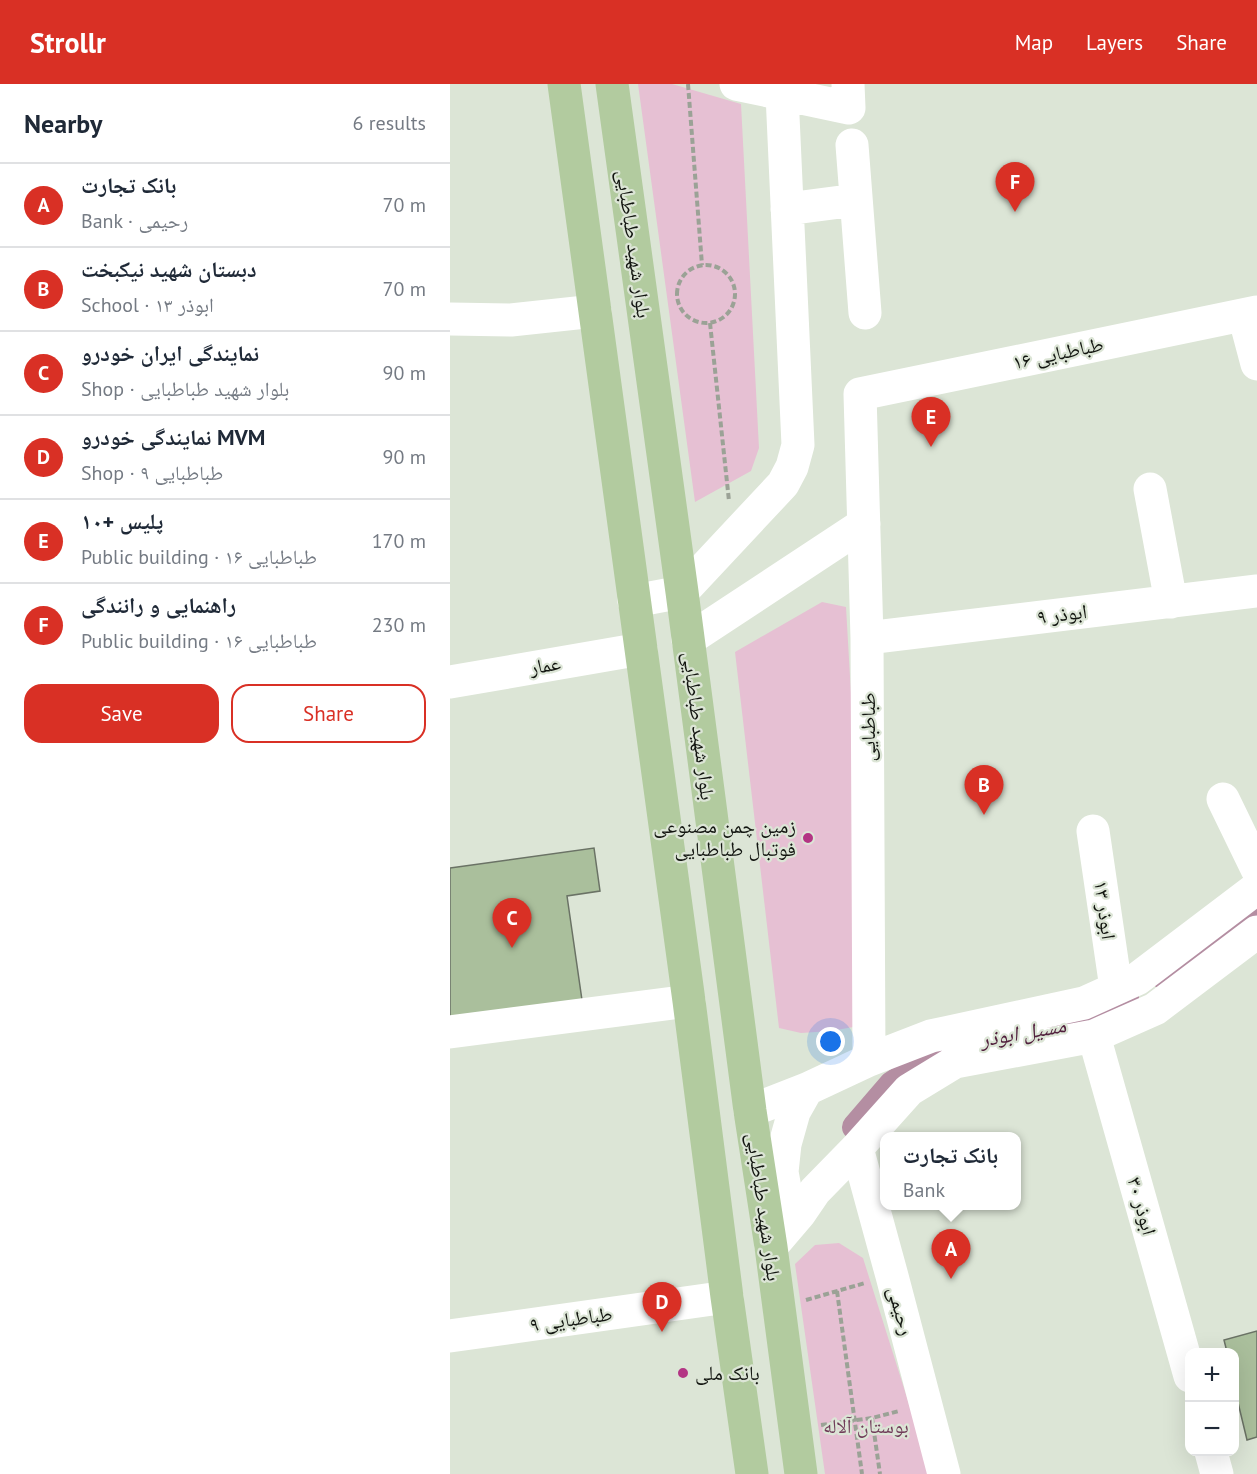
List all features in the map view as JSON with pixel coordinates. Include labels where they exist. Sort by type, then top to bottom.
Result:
[{"type":"main road","points":[[564,84],[752,1474]]},
{"type":"main road","name":"بلوار شهید طباطبایی","points":[[612,84],[801,1474]]},
{"type":"main road","points":[[641,649],[688,640]]},
{"type":"street","points":[[736,84],[782,94],[849,96]]},
{"type":"street","points":[[634,601],[682,592],[783,484],[792,467],[798,445],[782,94]]},
{"type":"street","points":[[852,145],[865,313]]},
{"type":"street","points":[[787,209],[856,201]]},
{"type":"street","points":[[450,319],[511,320],[595,311]]},
{"type":"street","points":[[1250,314],[1257,364]]},
{"type":"street","name":"طباطبایی ۱۶","points":[[860,394],[1250,314]]},
{"type":"street","name":"طباطبایی","points":[[860,394],[867,638],[869,1060]]},
{"type":"street","points":[[1150,489],[1171,602]]},
{"type":"street","points":[[688,640],[864,524]]},
{"type":"street","name":"ابوذر ۹","points":[[867,638],[1257,591]]},
{"type":"street","name":"عمار","points":[[450,682],[641,649]]},
{"type":"street","points":[[1223,799],[1257,869]]},
{"type":"street","name":"ابوذر ۱۳","points":[[1093,831],[1116,988]]},
{"type":"street","points":[[750,1111],[931,1036],[1084,1003],[1137,979],[1257,888]]},
{"type":"street","points":[[771,1247],[815,1191],[909,1090],[955,1062],[1094,1036],[1155,1009],[1257,932]]},
{"type":"street","points":[[450,1032],[689,1001]]},
{"type":"street","name":"ابوذر ۳۰","points":[[1094,1036],[1185,1358]]},
{"type":"street","points":[[800,1213],[786,1194],[782,1172],[785,1144],[794,1112],[807,1089]]},
{"type":"street","name":"رحیمی","points":[[857,1148],[944,1474]]},
{"type":"street","name":"طباطبایی ۹","points":[[450,1336],[727,1297]]},
{"type":"street","points":[[1211,1456],[1217,1474]]},
{"type":"path","points":[[688,84],[702,265]]},
{"type":"path","points":[[702,265],[718,267],[727,273],[733,281],[735,290],[735,300],[731,309],[725,316],[710,322],[696,321],[688,317],[678,302],[679,283],[684,275],[691,269],[702,265]]},
{"type":"path","points":[[710,322],[733,537]]},
{"type":"path","points":[[779,1308],[892,1276]]},
{"type":"path","points":[[837,1291],[862,1474]]},
{"type":"path","points":[[795,1428],[872,1418],[926,1404]]},
{"type":"path","points":[[872,1418],[880,1474]]},
{"type":"green space","points":[[638,84],[672,84],[741,104],[759,448],[751,471],[695,502]]},
{"type":"green space","name":"زمین چمن مصنوعی فوتبال طباطبایی","points":[[822,602],[846,607],[870,1024],[831,1031],[801,1033],[779,1028],[735,652]]},
{"type":"green space","name":"بوستان آلاله","points":[[839,1243],[863,1258],[931,1474],[825,1474],[795,1264],[815,1245]]},
{"type":"building","points":[[594,848],[600,891],[567,896],[582,1000],[450,1018],[450,868]]},
{"type":"building","points":[[1257,1331],[1257,1437],[1247,1440],[1239,1407],[1239,1348],[1226,1348],[1224,1340]]},
{"type":"waterway","name":"مسیل ابوذر","points":[[1163,976],[1212,946],[1257,912]]},
{"type":"waterway","name":"مسیل ابوذر","points":[[1011,1034],[1087,1021],[1126,998]]},
{"type":"waterway","name":"مسیل ابوذر","points":[[855,1127],[892,1084],[952,1044],[972,1040]]},
{"type":"place","name":"راهنمایی و رانندگی","points":[[1015,212]]},
{"type":"place","name":"پلیس +۱۰","points":[[931,447]]},
{"type":"place","name":"دبستان شهید نیکبخت","points":[[984,815]]},
{"type":"place","name":"زمین چمن مصنوعی فوتبال طباطبایی","points":[[808,838]]},
{"type":"place","name":"نمایندگی ایران خودرو","points":[[512,948]]},
{"type":"place","name":"بانک تجارت","points":[[951,1279]]},
{"type":"place","name":"نمایندگی خودرو MVM","points":[[662,1332]]},
{"type":"place","name":"بانک ملی","points":[[683,1373]]}]
